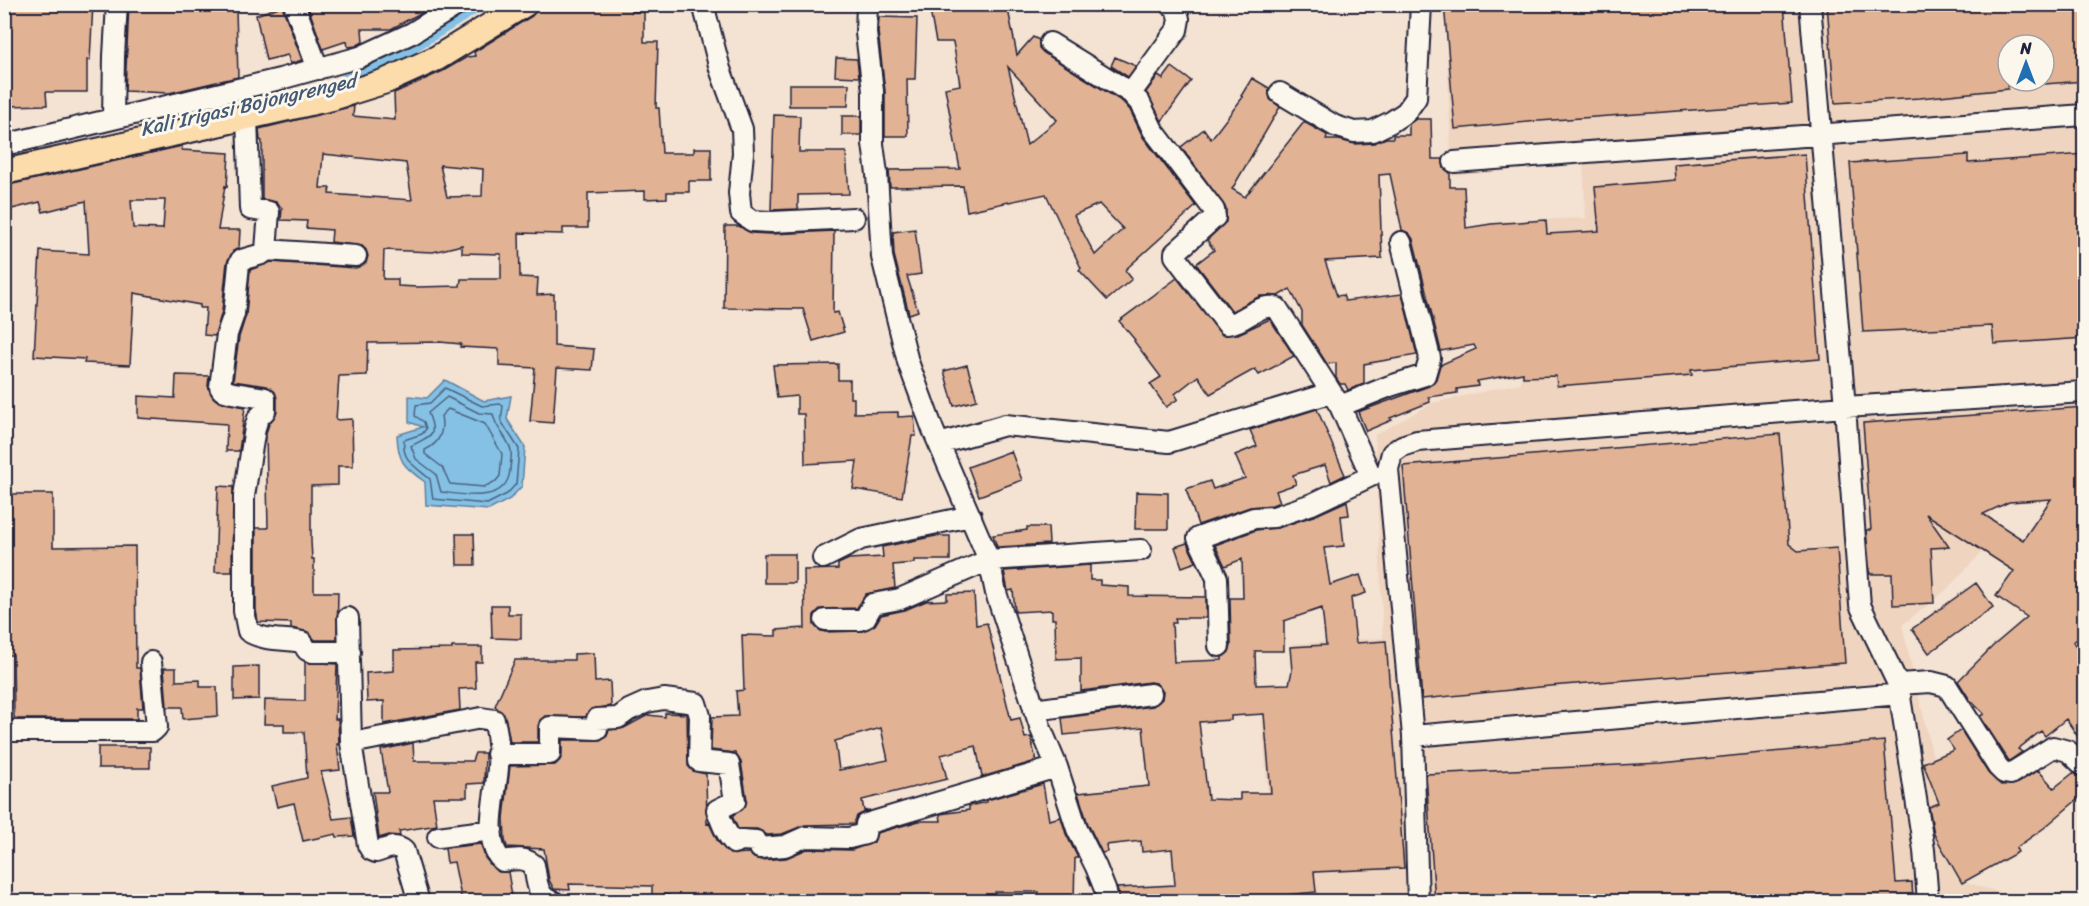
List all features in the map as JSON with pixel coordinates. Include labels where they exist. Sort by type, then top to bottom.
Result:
[{"type":"main road","points":[[4,172],[332,98],[386,81],[437,58],[525,4]]},
{"type":"street","points":[[114,119],[117,4]]},
{"type":"street","points":[[294,4],[318,69]]},
{"type":"street","points":[[28,166],[13,143],[360,57],[402,38],[459,4]]},
{"type":"street","points":[[703,4],[720,69],[742,129],[743,153],[739,193],[741,213],[752,220],[772,222],[854,218]]},
{"type":"street","points":[[867,4],[866,33],[873,91],[873,144],[882,257],[908,362],[939,444],[989,560],[996,593],[1034,710],[1057,767],[1077,829],[1096,867],[1108,902]]},
{"type":"street","points":[[1131,93],[1177,30],[1178,13],[1176,8],[1170,4]]},
{"type":"street","points":[[1280,93],[1335,126],[1354,132],[1373,131],[1391,123],[1406,112],[1416,98],[1421,4]]},
{"type":"street","points":[[1810,4],[1860,605],[1899,689],[1924,850],[1928,902]]},
{"type":"street","points":[[1050,43],[1131,93],[1140,103],[1153,130],[1214,210],[1215,217],[1174,256],[1227,324],[1244,319],[1265,307],[1277,308],[1335,400],[1371,476],[1312,504],[1274,517],[1254,518],[1198,538],[1217,578],[1219,646]]},
{"type":"street","points":[[1454,162],[2085,115]]},
{"type":"street","points":[[247,117],[250,208],[269,212],[270,220],[266,250],[262,254],[241,260],[239,264],[234,314],[227,334],[220,387],[226,391],[266,400],[265,411],[258,418],[255,428],[244,496],[246,623],[248,631],[254,635],[275,640],[302,642],[307,650],[312,652],[350,652]]},
{"type":"street","points":[[939,444],[1005,425],[1169,442],[1425,375],[1430,358],[1401,242]]},
{"type":"street","points":[[266,250],[356,256]]},
{"type":"street","points":[[1418,902],[1413,736],[1388,469],[1392,453],[1402,446],[1417,441],[1845,407],[2085,392]]},
{"type":"street","points":[[823,558],[861,539],[971,516]]},
{"type":"street","points":[[825,620],[865,618],[873,604],[900,599],[989,560],[1141,550]]},
{"type":"street","points":[[348,618],[351,742],[368,845],[376,852],[391,846],[399,847],[404,851],[420,902]]},
{"type":"street","points":[[4,731],[153,731],[157,726],[150,662]]},
{"type":"street","points":[[1413,736],[1899,689],[1931,682],[1947,686],[2004,773],[2010,774],[2053,747],[2068,751],[2085,766]]},
{"type":"street","points":[[1034,710],[1151,694]]},
{"type":"street","points":[[497,754],[550,754],[550,728],[597,729],[597,719],[618,718],[647,702],[664,699],[696,703],[700,716],[699,761],[729,764],[735,801],[717,810],[724,828],[734,843],[742,840],[756,841],[760,848],[785,846],[805,837],[849,838],[865,834],[866,824],[1057,767]]},
{"type":"street","points":[[351,742],[488,718],[494,720],[497,754],[492,840],[497,856],[503,861],[521,858],[529,860],[534,865],[538,891],[542,897],[554,902]]},
{"type":"street","points":[[438,837],[492,830]]},
{"type":"shaded area","points":[[1445,5],[2084,5],[2084,497],[1992,505],[1983,551],[1944,592],[1902,625],[1962,881],[2026,901],[1242,902],[1239,885],[1273,857],[1262,721],[1294,716],[1292,644],[1383,638],[1375,435],[1433,403],[1521,383],[1523,295],[1503,221],[1586,218],[1583,163],[1452,176]]},
{"type":"water","points":[[445,380],[484,401],[511,396],[507,419],[525,447],[522,486],[510,499],[489,510],[426,505],[425,482],[407,468],[401,458],[397,435],[423,427],[409,422],[409,396],[427,398]]},
{"type":"building","points":[[93,4],[90,60],[87,60],[87,92],[46,92],[47,105],[8,106],[4,6]]},
{"type":"building","points":[[129,4],[201,4],[201,10],[236,10],[238,77],[169,93],[125,91]]},
{"type":"building","points":[[307,4],[428,4],[428,9],[391,29],[362,29],[363,42],[356,46],[348,47],[347,41],[323,49]]},
{"type":"building","points":[[559,4],[631,4],[631,12],[644,12],[644,42],[658,42],[656,108],[659,108],[662,153],[694,153],[694,148],[711,148],[711,181],[689,181],[689,192],[667,192],[667,198],[645,199],[645,191],[588,193],[588,228],[563,228],[563,234],[519,233],[520,277],[538,278],[537,295],[554,294],[554,346],[594,349],[592,370],[557,368],[553,423],[530,421],[535,368],[499,366],[499,349],[460,347],[461,344],[440,342],[368,343],[367,375],[339,376],[336,420],[352,419],[353,466],[338,466],[338,485],[311,486],[314,592],[338,592],[337,640],[315,640],[308,632],[291,628],[291,623],[258,622],[256,528],[268,528],[266,433],[277,412],[277,398],[275,392],[267,386],[233,381],[239,337],[246,315],[250,270],[271,262],[356,268],[366,263],[368,256],[362,246],[331,242],[332,230],[306,228],[307,221],[281,220],[282,208],[276,202],[262,199],[262,141],[259,129],[354,106],[353,116],[395,120],[394,93],[443,71],[467,57],[475,56],[474,52],[532,16],[539,7]],"holes":[[[323,154],[406,163],[412,200],[329,194],[330,188],[320,188]],[[440,165],[483,169],[482,196],[447,197]],[[462,245],[462,253],[501,254],[501,279],[461,279],[460,286],[417,287],[398,286],[398,279],[383,279],[384,250],[433,252]]]},
{"type":"building","points":[[957,4],[1007,4],[1017,55],[1033,37],[1039,40],[1039,48],[1044,53],[1123,102],[1130,110],[1143,137],[1196,206],[1125,270],[1132,279],[1107,300],[1079,270],[1081,268],[1046,194],[967,211],[963,186],[890,187],[889,170],[960,169],[945,88],[960,85],[953,42],[936,42],[930,11],[957,11]],"holes":[[[1008,67],[1057,120],[1027,145]],[[1099,204],[1123,229],[1095,255],[1074,215]]]},
{"type":"building","points":[[1444,4],[1784,4],[1792,103],[1455,129]]},
{"type":"building","points":[[1827,4],[2085,4],[2085,81],[2056,83],[2056,33],[1996,33],[1996,90],[1835,103]]},
{"type":"building","points":[[282,6],[302,60],[290,64],[288,55],[266,60],[256,15]]},
{"type":"building","points":[[879,17],[917,18],[915,79],[907,79],[908,136],[885,136],[885,91],[878,32]]},
{"type":"building","points":[[1115,57],[1136,66],[1128,77],[1111,66]]},
{"type":"building","points":[[836,58],[857,59],[859,77],[835,76]]},
{"type":"building","points":[[1172,67],[1191,81],[1162,121],[1146,92],[1158,76],[1163,79]]},
{"type":"building","points":[[1252,78],[1269,88],[1270,99],[1280,107],[1232,189],[1245,197],[1304,122],[1327,135],[1326,140],[1355,144],[1374,143],[1393,138],[1393,135],[1409,135],[1409,124],[1416,119],[1431,119],[1432,159],[1443,159],[1444,168],[1450,173],[1450,187],[1464,187],[1466,228],[1546,220],[1547,234],[1599,231],[1595,187],[1675,180],[1674,164],[1805,154],[1820,359],[1691,370],[1692,375],[1557,386],[1556,376],[1523,377],[1523,373],[1477,381],[1478,386],[1457,389],[1457,393],[1428,397],[1430,402],[1390,418],[1392,420],[1366,431],[1358,412],[1429,386],[1436,379],[1440,365],[1476,349],[1474,345],[1441,351],[1413,239],[1409,233],[1402,230],[1390,174],[1379,175],[1382,258],[1325,261],[1337,296],[1343,295],[1345,301],[1402,294],[1417,355],[1364,364],[1364,384],[1348,390],[1345,384],[1340,384],[1336,378],[1336,363],[1327,364],[1302,325],[1302,312],[1290,289],[1278,296],[1260,296],[1232,311],[1196,264],[1214,250],[1207,240],[1226,222],[1226,208],[1181,147],[1204,129],[1211,139],[1243,97],[1241,96]]},
{"type":"building","points":[[789,84],[849,84],[848,106],[789,106]]},
{"type":"building","points":[[774,115],[800,116],[799,152],[846,152],[849,194],[798,195],[798,209],[771,210]]},
{"type":"building","points":[[842,116],[861,116],[861,135],[842,135]]},
{"type":"building","points":[[182,146],[182,150],[229,153],[227,187],[225,186],[218,230],[240,230],[239,248],[233,251],[227,262],[222,311],[215,336],[204,335],[206,308],[134,293],[130,365],[84,363],[85,359],[34,356],[40,251],[89,254],[86,201],[43,212],[40,202],[4,211],[4,186]],"holes":[[[131,200],[165,200],[163,229],[133,228]]]},
{"type":"building","points":[[2085,154],[2085,338],[1994,344],[1992,326],[1863,332],[1850,163],[1968,155],[1968,163]]},
{"type":"building","points":[[725,226],[739,226],[751,233],[771,234],[834,231],[833,313],[838,312],[844,332],[813,341],[803,309],[724,308]]},
{"type":"building","points":[[915,229],[921,274],[907,276],[918,311],[909,314],[894,255],[893,232]]},
{"type":"building","points":[[1177,278],[1222,335],[1238,334],[1270,319],[1294,356],[1259,375],[1255,369],[1210,394],[1198,376],[1175,394],[1178,399],[1166,407],[1150,384],[1161,377],[1119,321]]},
{"type":"building","points":[[838,364],[838,380],[850,380],[850,398],[854,398],[854,413],[898,412],[898,417],[914,416],[916,436],[912,436],[902,497],[853,489],[857,461],[805,464],[804,414],[797,414],[797,396],[777,398],[773,365]]},
{"type":"building","points":[[967,365],[977,400],[954,406],[944,371]]},
{"type":"building","points":[[176,375],[209,376],[208,386],[213,397],[219,402],[245,407],[239,451],[226,451],[227,424],[138,418],[138,396],[175,398]]},
{"type":"building","points":[[2085,407],[2085,634],[2073,642],[2085,659],[2085,747],[2066,719],[2045,736],[2041,731],[2018,749],[2022,752],[2009,761],[1980,716],[1984,714],[1970,700],[1958,681],[1993,646],[2027,617],[1996,596],[2014,571],[1926,514],[1949,547],[1931,548],[1934,603],[1893,605],[1892,574],[1870,574],[1866,530],[1871,530],[1863,423]],"holes":[[[2051,499],[2023,540],[1983,514],[2009,502]]]},
{"type":"building","points":[[1317,409],[1345,475],[1331,482],[1325,465],[1293,475],[1296,484],[1276,491],[1280,502],[1250,507],[1198,525],[1186,489],[1210,481],[1213,489],[1245,478],[1235,455],[1257,446],[1250,430]]},
{"type":"building","points":[[1780,434],[1789,544],[1798,551],[1837,548],[1845,663],[1550,686],[1422,699],[1403,466]]},
{"type":"building","points":[[1011,451],[1022,480],[979,496],[968,467]]},
{"type":"building","points":[[218,486],[233,487],[232,572],[215,572]]},
{"type":"building","points":[[1136,492],[1168,493],[1168,529],[1135,529]]},
{"type":"building","points":[[4,494],[53,494],[53,547],[135,546],[136,668],[140,668],[143,708],[137,708],[137,719],[14,719],[13,655],[4,655]]},
{"type":"building","points":[[1347,501],[1349,515],[1341,516],[1344,546],[1324,548],[1330,585],[1360,575],[1366,593],[1351,598],[1356,643],[1386,641],[1404,868],[1314,872],[1316,892],[1236,900],[1236,902],[1120,902],[1117,888],[1175,885],[1172,849],[1142,852],[1141,841],[1106,845],[1107,852],[1102,853],[1088,824],[1078,793],[1149,786],[1143,727],[1064,735],[1062,718],[1153,706],[1162,699],[1163,692],[1156,683],[1150,682],[1081,691],[1081,658],[1056,659],[1055,619],[1052,619],[1052,610],[1015,612],[1013,590],[1008,591],[1004,571],[1090,565],[1090,580],[1100,580],[1100,585],[1129,587],[1129,596],[1206,597],[1206,618],[1175,618],[1176,623],[1172,623],[1174,662],[1222,660],[1231,646],[1230,598],[1243,598],[1242,559],[1225,566],[1215,545],[1256,530],[1278,528]],"holes":[[[1322,608],[1326,645],[1290,647],[1292,671],[1289,684],[1256,685],[1255,651],[1284,651],[1284,621]],[[1264,714],[1271,793],[1240,793],[1240,800],[1208,799],[1199,722],[1231,720],[1231,716]]]},
{"type":"building","points":[[1027,527],[1048,527],[1049,544],[997,547],[993,535],[1027,530]]},
{"type":"building","points":[[456,534],[474,534],[475,565],[457,565]]},
{"type":"building","points":[[936,536],[950,536],[950,560],[914,560],[914,563],[893,565],[895,588],[866,594],[857,608],[820,609],[814,615],[814,625],[825,632],[862,631],[875,625],[881,615],[905,610],[926,601],[947,600],[947,594],[974,593],[976,625],[987,623],[1011,720],[1020,718],[1025,738],[1031,737],[1036,761],[982,777],[976,746],[941,755],[947,779],[862,800],[864,811],[870,810],[857,816],[854,824],[805,825],[782,834],[767,835],[757,829],[738,829],[732,816],[745,807],[747,800],[741,762],[735,753],[711,750],[712,717],[738,716],[736,691],[744,690],[742,635],[776,636],[776,630],[805,628],[804,570],[838,569],[838,564],[849,559],[883,557],[882,547]],"holes":[[[881,728],[888,760],[839,770],[835,741]]]},
{"type":"building","points":[[1187,543],[1196,562],[1182,567],[1175,547]]},
{"type":"building","points":[[764,554],[795,554],[795,583],[764,583]]},
{"type":"building","points":[[1976,583],[1993,607],[1929,653],[1912,629]]},
{"type":"building","points":[[491,605],[508,605],[508,614],[521,614],[521,639],[492,638]]},
{"type":"building","points":[[452,647],[482,647],[482,662],[475,662],[476,688],[459,689],[460,710],[384,724],[384,701],[367,702],[366,673],[394,671],[394,650],[452,649]]},
{"type":"building","points":[[594,653],[595,682],[610,681],[611,706],[591,709],[586,717],[545,716],[540,720],[538,726],[538,742],[510,742],[505,716],[495,706],[515,660],[574,660],[574,654]]},
{"type":"building","points":[[305,662],[337,664],[335,719],[338,719],[339,744],[337,744],[340,770],[321,772],[333,819],[351,817],[354,836],[337,837],[336,834],[303,841],[294,803],[277,807],[272,786],[307,778],[304,732],[284,732],[284,724],[264,724],[265,700],[305,701]]},
{"type":"building","points":[[259,666],[259,699],[234,700],[234,667]]},
{"type":"building","points":[[164,668],[176,668],[176,681],[200,680],[200,687],[217,687],[218,716],[183,719],[182,707],[167,707]]},
{"type":"building","points":[[665,713],[687,714],[688,766],[693,771],[706,774],[707,824],[709,823],[718,842],[730,854],[749,853],[761,860],[786,858],[807,849],[852,850],[874,842],[877,833],[919,821],[941,821],[940,814],[969,810],[969,806],[1043,784],[1049,820],[1061,817],[1066,834],[1078,858],[1075,858],[1074,902],[1039,902],[1039,892],[995,892],[996,902],[893,902],[893,899],[854,902],[703,902],[703,897],[652,895],[652,886],[569,884],[570,890],[554,889],[549,880],[544,849],[507,847],[504,818],[510,766],[555,765],[562,755],[562,740],[602,740],[607,736],[609,730],[624,728],[648,715],[665,717]]},
{"type":"building","points":[[1961,730],[1988,773],[2001,785],[2016,784],[2038,770],[2054,788],[2073,773],[2085,778],[2085,793],[2044,828],[2016,848],[2018,852],[1962,883],[1934,834],[1929,807],[1939,803],[1923,763],[1954,750],[1947,740]]},
{"type":"building","points":[[1884,741],[1896,883],[1912,882],[1913,902],[1435,902],[1426,774],[1661,763]]},
{"type":"building","points":[[413,743],[414,761],[472,761],[475,753],[485,753],[484,783],[467,784],[467,797],[433,797],[437,825],[399,831],[400,836],[389,835],[379,838],[373,792],[388,792],[381,750]]},
{"type":"building","points":[[98,747],[150,747],[150,768],[98,768]]},
{"type":"building","points":[[481,844],[485,858],[494,869],[499,872],[508,872],[513,902],[486,902],[485,898],[462,902],[454,862],[447,863],[445,848]]},
{"type":"waterway","name":"Kali Irigasi Bojongrenged","points":[[348,83],[363,80],[413,42],[474,4]]},
{"type":"waterway","name":"Kali Irigasi Bojongrenged","points":[[4,158],[11,157]]}]
